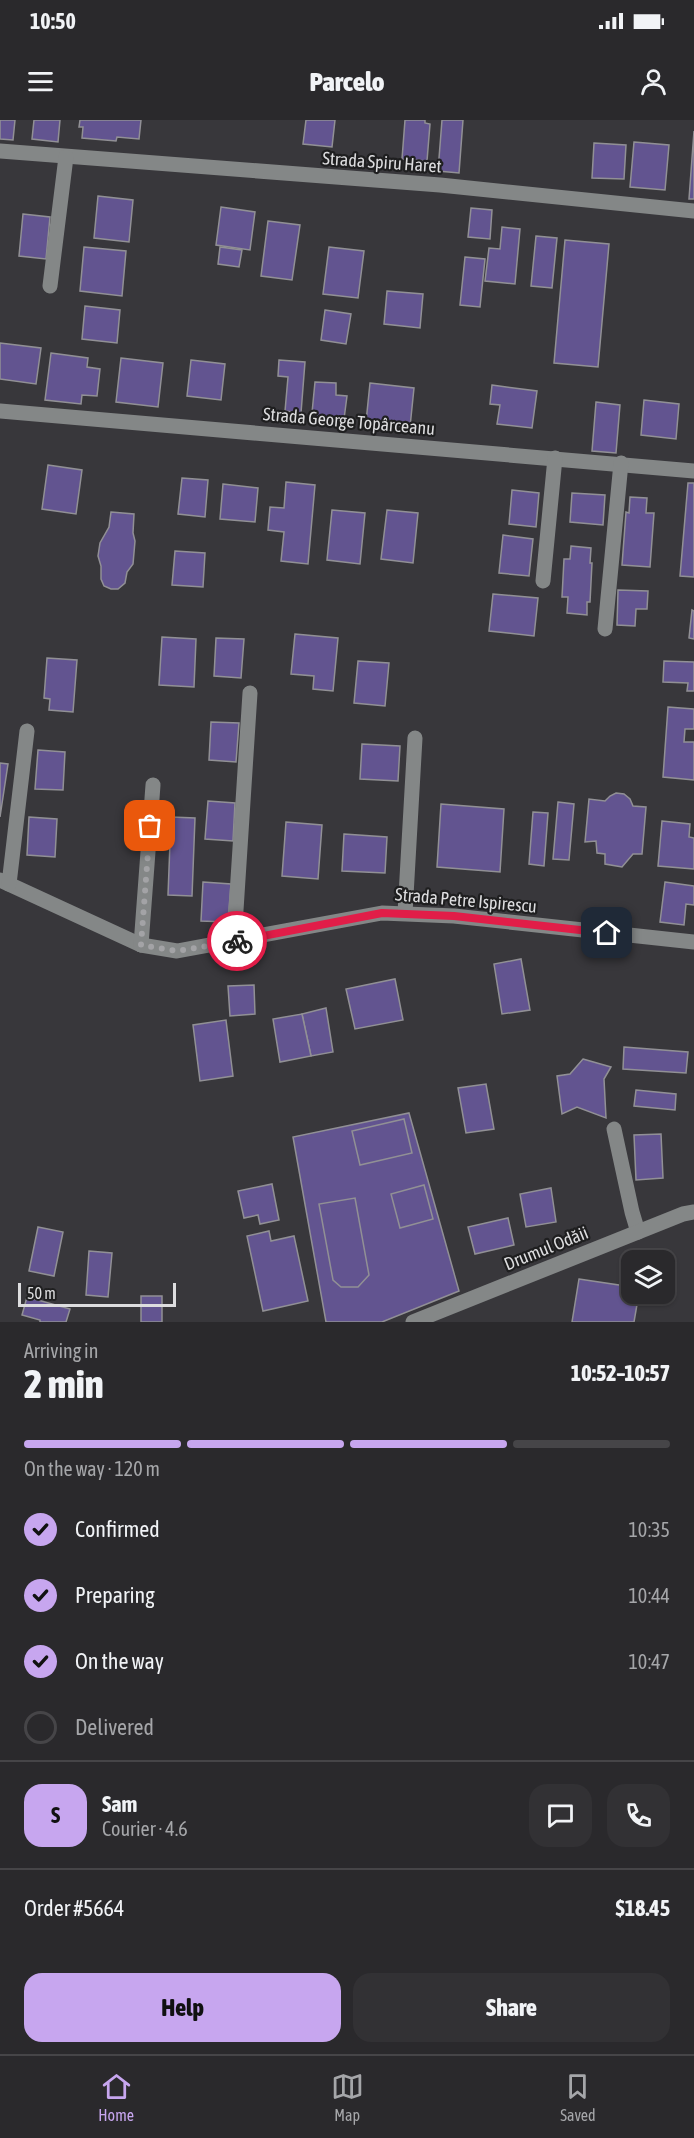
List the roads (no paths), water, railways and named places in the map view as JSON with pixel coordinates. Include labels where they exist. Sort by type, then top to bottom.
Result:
[{"type":"street","name":"Strada Spiru Haret","points":[[0,151],[440,186],[694,211]]},
{"type":"street","points":[[50,286],[66,157]]},
{"type":"street","name":"Strada George Topârceanu","points":[[0,411],[694,471]]},
{"type":"street","points":[[543,581],[555,458]]},
{"type":"street","points":[[605,629],[621,463]]},
{"type":"street","points":[[234,942],[250,693]]},
{"type":"street","points":[[4,882],[27,731]]},
{"type":"street","points":[[405,913],[415,738]]},
{"type":"street","points":[[141,945],[153,785]]},
{"type":"street","name":"Strada Petre Ispirescu","points":[[4,882],[141,945],[177,951],[382,913],[405,913],[694,942]]},
{"type":"street","points":[[614,1129],[638,1232]]},
{"type":"street","name":"Drumul Odăii","points":[[413,1322],[683,1214],[694,1212]]}]
